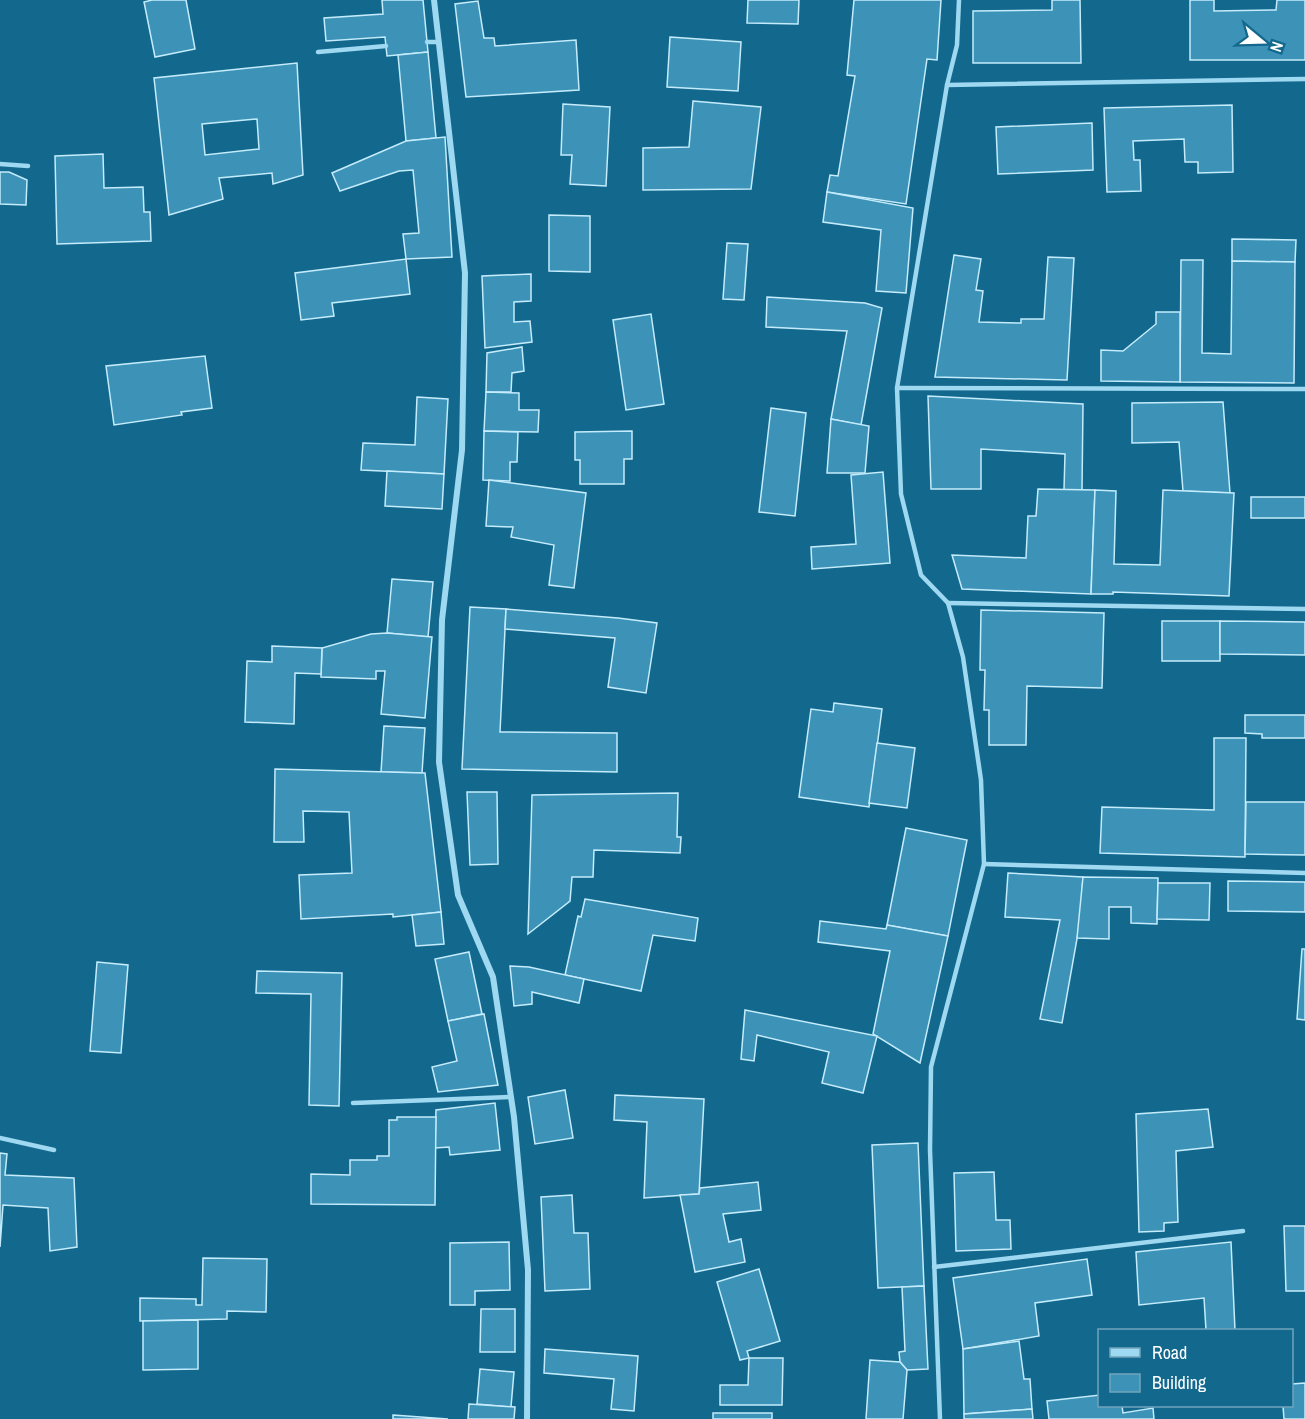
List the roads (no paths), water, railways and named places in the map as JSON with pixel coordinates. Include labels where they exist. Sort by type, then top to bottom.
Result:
[{"type":"street","points":[[434,0],[465,273],[462,450],[442,620],[439,762],[458,895],[493,977],[511,1097],[528,1270],[527,1419]]},
{"type":"lane","points":[[940,1419],[930,1150],[932,1067],[984,864],[981,780],[963,657],[948,603],[921,575],[901,494],[897,388],[947,85],[957,45],[959,0]]},
{"type":"lane","points":[[427,42],[438,42]]},
{"type":"lane","points":[[318,52],[386,46]]},
{"type":"lane","points":[[947,85],[1305,79]]},
{"type":"lane","points":[[0,164],[28,166]]},
{"type":"lane","points":[[897,388],[1305,389]]},
{"type":"lane","points":[[948,603],[1305,609]]},
{"type":"lane","points":[[984,864],[1305,873]]},
{"type":"lane","points":[[353,1103],[511,1097]]},
{"type":"lane","points":[[0,1138],[54,1150]]},
{"type":"lane","points":[[934,1267],[1243,1231]]}]
